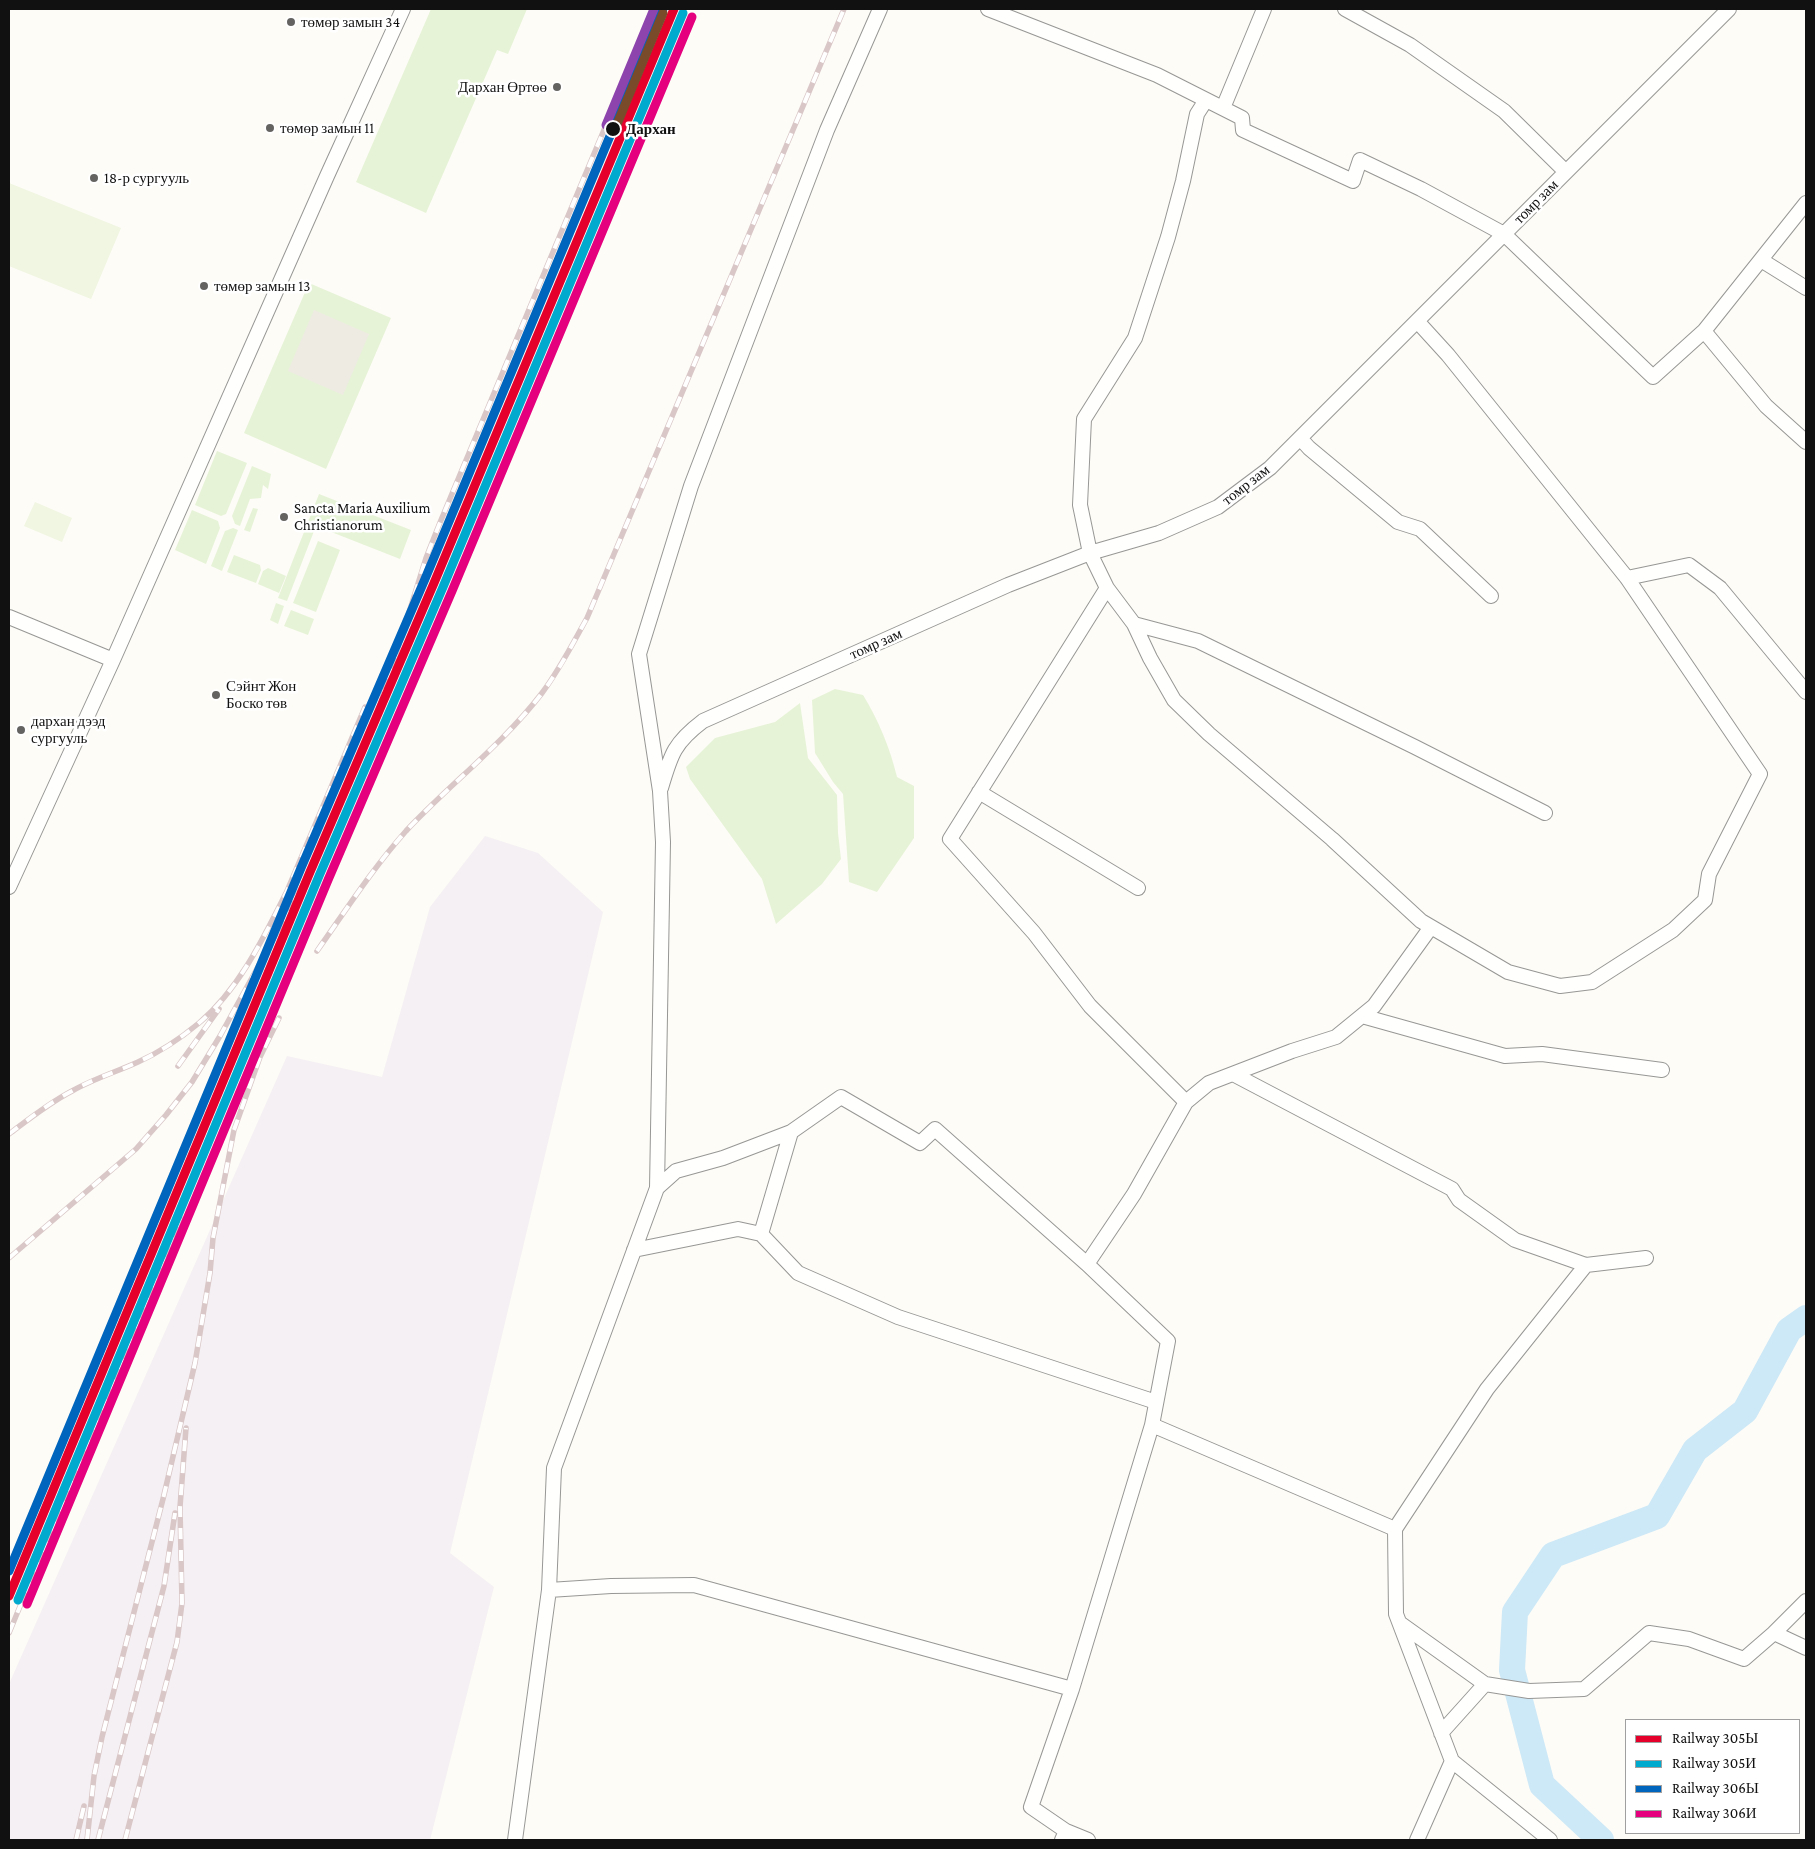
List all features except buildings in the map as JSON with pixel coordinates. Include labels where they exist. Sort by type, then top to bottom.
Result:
[{"type":"street","points":[[9,887],[113,660],[403,9]]},
{"type":"street","points":[[515,1840],[549,1590],[554,1468],[657,1188],[662,842],[660,791],[640,654],[690,486],[824,139],[880,9]]},
{"type":"street","points":[[988,9],[1157,74],[1242,118],[1243,130],[1352,181],[1360,160],[1421,189],[1504,234],[1653,377],[1704,331],[1806,203]]},
{"type":"street","points":[[1223,108],[1264,9]]},
{"type":"street","points":[[1345,9],[1410,45],[1504,112],[1566,172]]},
{"type":"street","name":"томр зам","points":[[660,791],[671,756],[685,735],[703,721],[1008,585],[1090,553],[1159,533],[1218,507],[1270,468],[1729,9]]},
{"type":"street","points":[[1206,100],[1197,114],[1183,182],[1168,237],[1135,338],[1084,419],[1080,505],[1090,553],[1106,588],[1134,624],[1150,658],[1174,700],[1209,734],[1332,839],[1421,921],[1508,972],[1560,986],[1592,982],[1673,930],[1705,900],[1709,874],[1760,774],[1627,578],[1448,355],[1417,321]]},
{"type":"street","points":[[1761,260],[1806,288]]},
{"type":"street","points":[[1704,331],[1766,406],[1806,442]]},
{"type":"street","points":[[1300,438],[1309,448],[1398,522],[1420,529],[1491,596]]},
{"type":"street","points":[[1627,578],[1689,565],[1720,588],[1806,692]]},
{"type":"street","points":[[1106,588],[950,839],[1034,932],[1090,1006],[1186,1102]]},
{"type":"street","points":[[9,617],[113,660]]},
{"type":"street","points":[[1134,624],[1198,641],[1545,813]]},
{"type":"street","points":[[979,792],[1138,888]]},
{"type":"street","points":[[1087,1264],[1134,1194],[1186,1102],[1210,1082],[1292,1051],[1336,1037],[1374,1006],[1431,927]]},
{"type":"street","points":[[1362,1016],[1505,1056],[1542,1054],[1662,1070]]},
{"type":"street","points":[[1233,1074],[1452,1189],[1459,1200],[1515,1240],[1586,1265],[1646,1258]]},
{"type":"street","points":[[657,1188],[676,1171],[723,1158],[791,1132],[841,1096],[920,1143],[935,1129],[1087,1264],[1168,1341],[1152,1425],[1072,1689],[1031,1807],[1064,1836],[1088,1840]]},
{"type":"street","points":[[761,1234],[791,1132]]},
{"type":"street","points":[[634,1250],[738,1229],[761,1234],[798,1273],[898,1317],[1156,1402]]},
{"type":"street","points":[[1550,1840],[1452,1761],[1396,1614],[1395,1529],[1487,1389],[1586,1265]]},
{"type":"street","points":[[1152,1425],[1395,1529]]},
{"type":"street","points":[[549,1590],[611,1586],[694,1585],[1072,1689]]},
{"type":"street","points":[[1401,1624],[1485,1684],[1529,1690],[1584,1689],[1649,1633],[1689,1638],[1744,1659],[1774,1633],[1806,1600]]},
{"type":"street","points":[[1774,1633],[1806,1648]]},
{"type":"street","points":[[1441,1733],[1485,1684]]},
{"type":"street","points":[[1417,1840],[1452,1761]]},
{"type":"shaded area","points":[[314,310],[369,334],[343,395],[288,371]]},
{"type":"shaded area","points":[[485,836],[538,853],[603,912],[450,1553],[494,1587],[430,1840],[9,1840],[9,1684],[287,1056],[382,1077],[430,907]]},
{"type":"green space","points":[[431,9],[527,9],[508,54],[497,50],[426,213],[356,182]]},
{"type":"green space","points":[[9,183],[121,228],[91,299],[9,266]]},
{"type":"green space","points":[[309,283],[391,318],[326,469],[244,433]]},
{"type":"green space","points":[[217,451],[247,463],[226,514],[221,516],[195,505]]},
{"type":"green space","points":[[252,466],[271,474],[268,489],[263,485],[261,498],[250,499],[240,526],[235,524],[232,516]]},
{"type":"green space","points":[[319,494],[411,530],[400,559],[316,526],[287,601],[278,598]]},
{"type":"green space","points":[[35,502],[72,518],[62,542],[24,526]]},
{"type":"green space","points":[[253,508],[258,509],[250,532],[244,530]]},
{"type":"green space","points":[[192,510],[218,521],[220,528],[206,564],[175,550]]},
{"type":"green space","points":[[233,528],[238,530],[222,571],[211,566],[225,531]]},
{"type":"green space","points":[[318,541],[340,550],[316,612],[293,603]]},
{"type":"green space","points":[[234,555],[260,565],[261,570],[256,583],[227,572]]},
{"type":"green space","points":[[268,568],[286,576],[279,593],[258,584],[263,571]]},
{"type":"green space","points":[[276,603],[284,606],[278,624],[270,620]]},
{"type":"green space","points":[[291,610],[314,619],[308,635],[284,626]]},
{"type":"green space","points":[[835,689],[863,695],[883,735],[897,777],[914,786],[914,838],[877,892],[849,882],[843,794],[815,753],[812,700]]},
{"type":"green space","points":[[800,703],[808,758],[837,795],[841,859],[822,884],[776,924],[762,879],[690,779],[686,767],[715,738],[775,722]]},
{"type":"waterway","points":[[1601,1840],[1542,1785],[1512,1670],[1515,1612],[1553,1555],[1657,1516],[1695,1450],[1745,1411],[1789,1330],[1806,1318]]},
{"type":"railway","points":[[317,951],[382,860],[406,831],[527,712],[549,684],[587,618],[844,9]]},
{"type":"railway","points":[[375,721],[426,558],[606,125]]},
{"type":"railway","points":[[284,898],[365,707]]},
{"type":"railway","points":[[9,1258],[136,1149],[192,1082],[220,1036],[310,872]]},
{"type":"railway","points":[[9,1134],[39,1111],[64,1096],[88,1083],[154,1054],[199,1023],[213,1010],[238,979],[259,945],[286,893]]},
{"type":"railway","points":[[178,1066],[219,1009]]},
{"type":"railway","points":[[87,1840],[94,1776],[102,1737],[163,1499],[195,1363],[210,1273],[213,1238],[234,1130],[260,1057],[279,1018]]},
{"type":"railway","points":[[9,1633],[180,1218]]},
{"type":"railway","points":[[125,1840],[177,1642],[182,1603],[180,1507],[186,1428]]},
{"type":"railway","points":[[98,1840],[164,1586],[175,1513]]},
{"type":"railway","points":[[76,1840],[84,1806]]},
{"type":"rail line","name":"306Ы","points":[[9,1571],[301,868],[425,579],[663,9]]},
{"type":"rail line","name":"305Ы","points":[[9,1596],[310,872],[434,583],[674,9]]},
{"type":"rail line","name":"305И","points":[[18,1600],[319,876],[443,587],[683,13]]},
{"type":"rail line","name":"306И","points":[[27,1604],[328,880],[452,591],[692,17]]},
{"type":"transit line","points":[[606,125],[654,9]]},
{"type":"transit line","points":[[615,129],[663,13]]},
{"type":"place","name":"төмөр замын 34","points":[[291,22]]},
{"type":"place","name":"Дархан Өртөө","points":[[557,87]]},
{"type":"place","name":"төмөр замын 11","points":[[270,128]]},
{"type":"place","name":"Дархан","points":[[613,129]]},
{"type":"place","name":"18-р сургууль","points":[[94,178]]},
{"type":"place","name":"төмөр замын 13","points":[[204,286]]},
{"type":"place","name":"Sancta Maria Auxilium Christianorum","points":[[284,517]]},
{"type":"place","name":"Сэйнт Жон Боско төв","points":[[216,695]]},
{"type":"place","name":"дархан дээд сургууль","points":[[21,730]]}]
